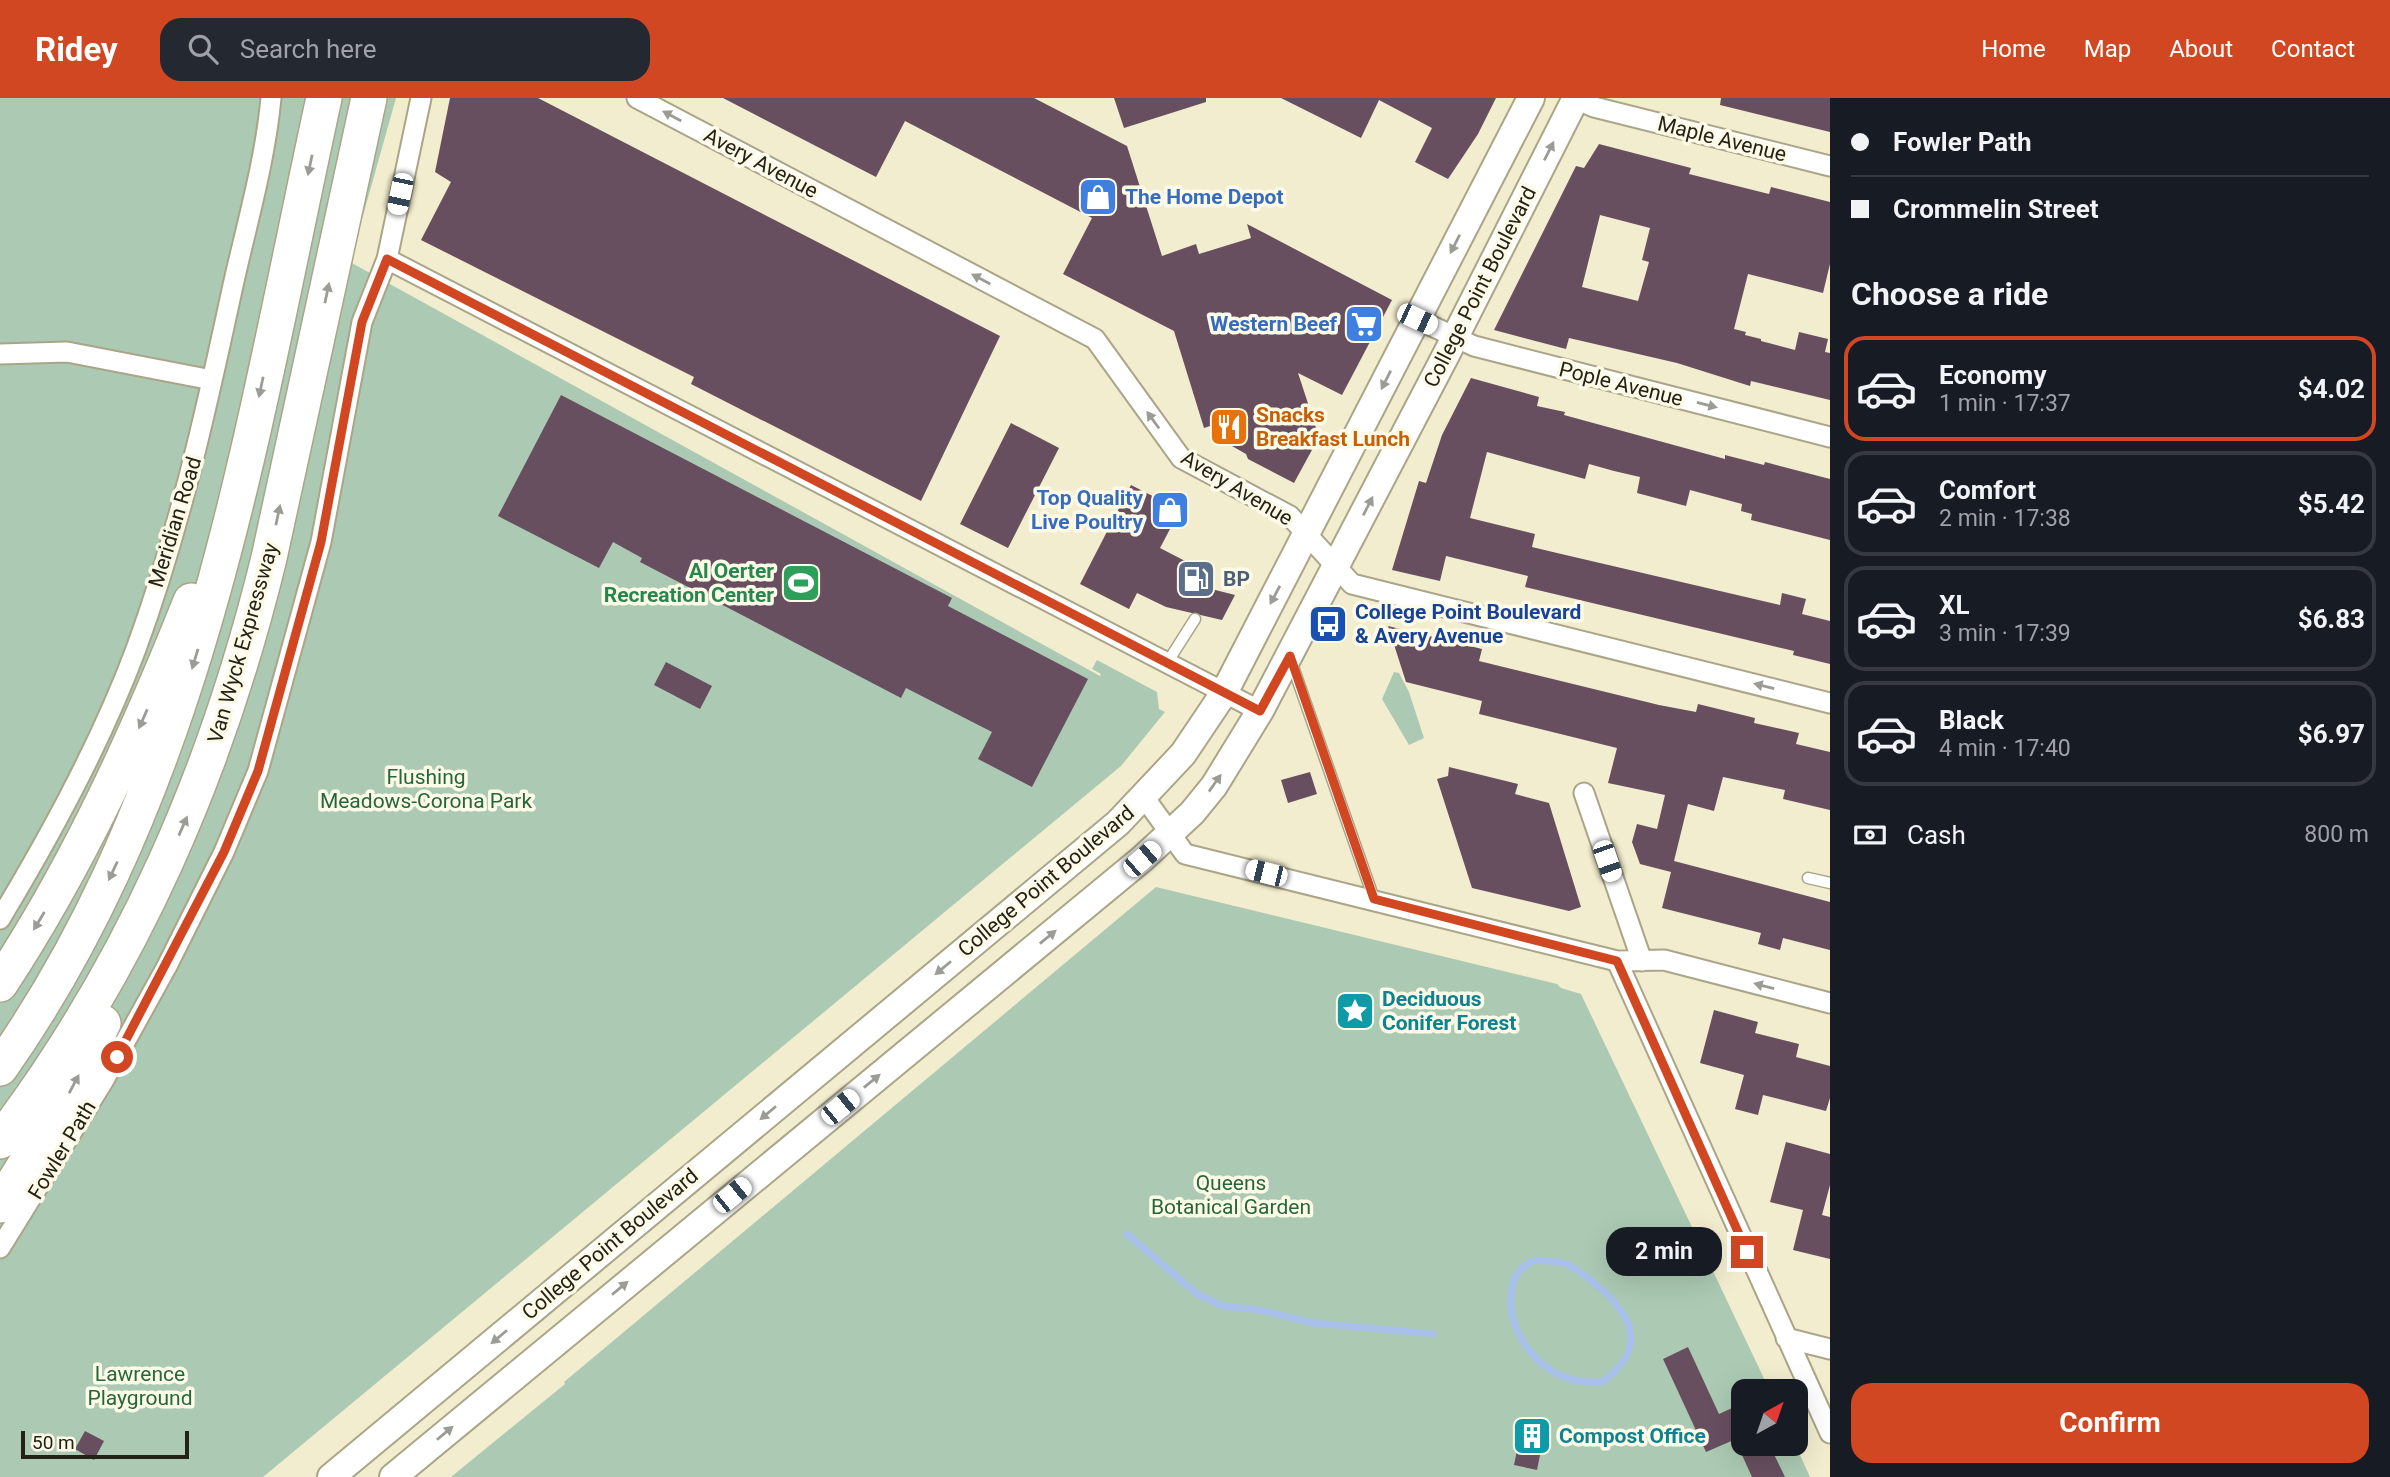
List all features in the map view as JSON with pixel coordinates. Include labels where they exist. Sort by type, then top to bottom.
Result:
[{"type":"highway","name":"Van Wyck Expressway","points":[[0,1069],[44,1002],[81,935],[145,800],[194,660],[242,474],[324,98]]},
{"type":"highway","name":"Van Wyck Expressway","points":[[0,1142],[81,1025],[154,888],[202,780],[250,633],[369,98]]},
{"type":"highway","points":[[0,984],[62,883],[112,787],[152,697],[242,474]]},
{"type":"highway","points":[[0,1208],[99,1034],[154,888]]},
{"type":"main road","name":"College Point Boulevard","points":[[331,1477],[1118,823],[1184,754],[1224,693],[1531,98]]},
{"type":"main road","name":"College Point Boulevard","points":[[393,1477],[1171,834],[1214,786],[1290,656],[1575,98]]},
{"type":"street","name":"Meridian Road","points":[[0,919],[50,835],[96,743],[136,649],[179,514],[212,380],[258,179],[271,98]]},
{"type":"street","name":"Fowler Path","points":[[1,1249],[104,1080],[167,966],[224,852],[258,771],[321,542],[362,322],[387,259],[421,98]]},
{"type":"street","name":"Avery Avenue","points":[[637,98],[1095,339],[1181,458],[1290,516],[1352,584],[1830,703]]},
{"type":"street","name":"Maple Avenue","points":[[1575,98],[1594,107],[1830,166]]},
{"type":"street","points":[[387,259],[1260,711]]},
{"type":"street","name":"Pople Avenue","points":[[1417,319],[1488,350],[1830,437]]},
{"type":"street","points":[[0,354],[67,352],[212,380]]},
{"type":"street","points":[[1584,793],[1642,961]]},
{"type":"street","points":[[1144,797],[1185,853],[1617,961],[1664,960],[1830,1003]]},
{"type":"street","points":[[1617,961],[1830,1433]]},
{"type":"street","points":[[1786,1338],[1830,1349]]},
{"type":"lane","points":[[1167,663],[1195,619]]},
{"type":"lane","points":[[1290,656],[1374,899]]},
{"type":"lane","points":[[1808,878],[1830,883]]},
{"type":"green space","name":"Flushing Meadows-Corona Park","points":[[0,98],[396,98],[350,262],[1100,676],[1101,674],[1092,669],[1097,660],[1157,692],[1159,709],[1165,712],[1121,766],[263,1477],[0,1477]]},
{"type":"green space","points":[[1394,672],[1399,673],[1409,692],[1424,738],[1409,745],[1382,699]]},
{"type":"green space","name":"Queens Botanical Garden","points":[[1156,887],[1557,984],[1561,988],[1581,994],[1764,1379],[1731,1379],[1731,1456],[1800,1456],[1810,1477],[451,1477],[565,1384],[564,1382]]},
{"type":"building","points":[[450,98],[538,98],[1000,336],[921,501],[691,384],[694,377],[421,240],[451,182],[435,172]]},
{"type":"building","points":[[723,98],[1034,98],[1127,146],[1162,256],[1196,244],[1199,254],[1251,238],[1247,224],[1392,300],[1342,395],[1298,373],[1319,437],[1294,483],[1248,459],[1246,454],[1225,442],[1213,425],[1204,428],[1174,331],[1063,274],[1092,218],[905,121],[876,177]]},
{"type":"building","points":[[1114,98],[1206,98],[1206,102],[1124,128]]},
{"type":"building","points":[[1281,98],[1496,98],[1478,134],[1448,179],[1415,162],[1432,128],[1379,100],[1361,138]]},
{"type":"building","points":[[1721,98],[1830,98],[1830,132],[1720,105]]},
{"type":"building","points":[[1599,144],[1691,168],[1689,174],[1769,194],[1771,187],[1830,202],[1830,264],[1823,293],[1748,274],[1734,329],[1746,332],[1745,335],[1761,341],[1795,350],[1799,332],[1828,339],[1825,352],[1830,353],[1830,400],[1751,381],[1750,386],[1677,363],[1569,338],[1566,349],[1494,330],[1576,166],[1584,168]],"holes":[[[1600,215],[1650,228],[1642,260],[1649,262],[1638,301],[1582,287]]]},
{"type":"building","points":[[1471,378],[1539,397],[1537,406],[1565,412],[1564,415],[1725,459],[1725,455],[1764,465],[1765,462],[1830,479],[1830,540],[1751,520],[1752,514],[1741,511],[1742,504],[1690,490],[1686,506],[1637,493],[1640,477],[1589,464],[1585,479],[1487,452],[1470,518],[1535,534],[1532,547],[1780,605],[1782,593],[1806,599],[1802,614],[1830,621],[1830,664],[1793,655],[1794,651],[1525,587],[1528,576],[1446,556],[1440,581],[1392,570],[1419,481],[1426,483],[1442,435]]},
{"type":"building","name":"Al Oerter Recreation Center","points":[[561,395],[952,598],[948,606],[1088,679],[1032,787],[978,759],[992,732],[906,688],[901,698],[640,562],[642,558],[613,542],[599,568],[498,516]]},
{"type":"building","points":[[1011,423],[1059,448],[1008,548],[960,524]]},
{"type":"building","points":[[1131,485],[1180,510],[1160,548],[1189,563],[1180,581],[1235,595],[1222,620],[1166,607],[1137,593],[1129,609],[1080,584]]},
{"type":"building","points":[[1388,626],[1482,649],[1479,661],[1659,705],[1696,712],[1698,704],[1755,718],[1754,723],[1799,733],[1796,744],[1830,752],[1830,810],[1783,799],[1785,790],[1723,777],[1714,811],[1688,804],[1674,861],[1830,902],[1830,950],[1783,938],[1780,950],[1758,944],[1761,933],[1662,908],[1671,872],[1640,864],[1632,842],[1637,824],[1657,829],[1665,795],[1608,783],[1617,748],[1479,714],[1482,701],[1406,682]]},
{"type":"building","points":[[666,662],[712,686],[700,709],[654,685]]},
{"type":"building","points":[[1449,767],[1518,784],[1515,794],[1549,803],[1581,907],[1569,911],[1472,888],[1437,779],[1448,776]]},
{"type":"building","points":[[1310,772],[1317,794],[1288,803],[1281,780]]},
{"type":"building","points":[[1714,1010],[1758,1022],[1755,1033],[1799,1044],[1796,1057],[1830,1066],[1830,1098],[1826,1111],[1763,1095],[1758,1115],[1735,1109],[1744,1075],[1700,1063]]},
{"type":"building","points":[[1786,1142],[1830,1154],[1830,1185],[1822,1215],[1830,1217],[1830,1259],[1793,1250],[1803,1210],[1770,1202]]},
{"type":"building","points":[[1688,1347],[1719,1414],[1731,1408],[1731,1441],[1706,1452],[1663,1359]]},
{"type":"building","name":"Compost Office","points":[[1523,1421],[1546,1425],[1537,1470],[1514,1465]]},
{"type":"building","points":[[85,1431],[104,1441],[94,1460],[75,1449]]},
{"type":"building","points":[[1742,1456],[1775,1456],[1785,1477],[1752,1477]]},
{"type":"waterway","points":[[1127,1234],[1197,1294],[1222,1306],[1259,1310],[1313,1323],[1433,1334]]},
{"type":"waterway","points":[[1536,1260],[1563,1263],[1575,1269],[1607,1295],[1626,1319],[1630,1331],[1626,1357],[1602,1382],[1584,1382],[1560,1375],[1546,1367],[1525,1345],[1513,1318],[1512,1288],[1520,1270],[1536,1260]]},
{"type":"place","name":"The Home Depot","points":[[1098,197]]},
{"type":"place","name":"Western Beef","points":[[1364,324]]},
{"type":"place","name":"Snacks Breakfast Lunch","points":[[1229,427]]},
{"type":"place","name":"Top Quality Live Poultry","points":[[1170,510]]},
{"type":"place","name":"BP","points":[[1196,579]]},
{"type":"place","name":"Al Oerter Recreation Center","points":[[801,583]]},
{"type":"place","name":"College Point Boulevard & Avery Avenue","points":[[1328,624]]},
{"type":"place","name":"Deciduous Conifer Forest","points":[[1355,1011]]},
{"type":"place","name":"Compost Office","points":[[1532,1436]]},
{"type":"route","points":[[117,1057],[167,966],[224,852],[258,771],[321,542],[362,322],[387,259],[1260,711],[1290,656],[1374,899],[1617,961],[1747,1252]]},
{"type":"park label","name":"Lawrence Playground","points":[[140,1386]]}]
